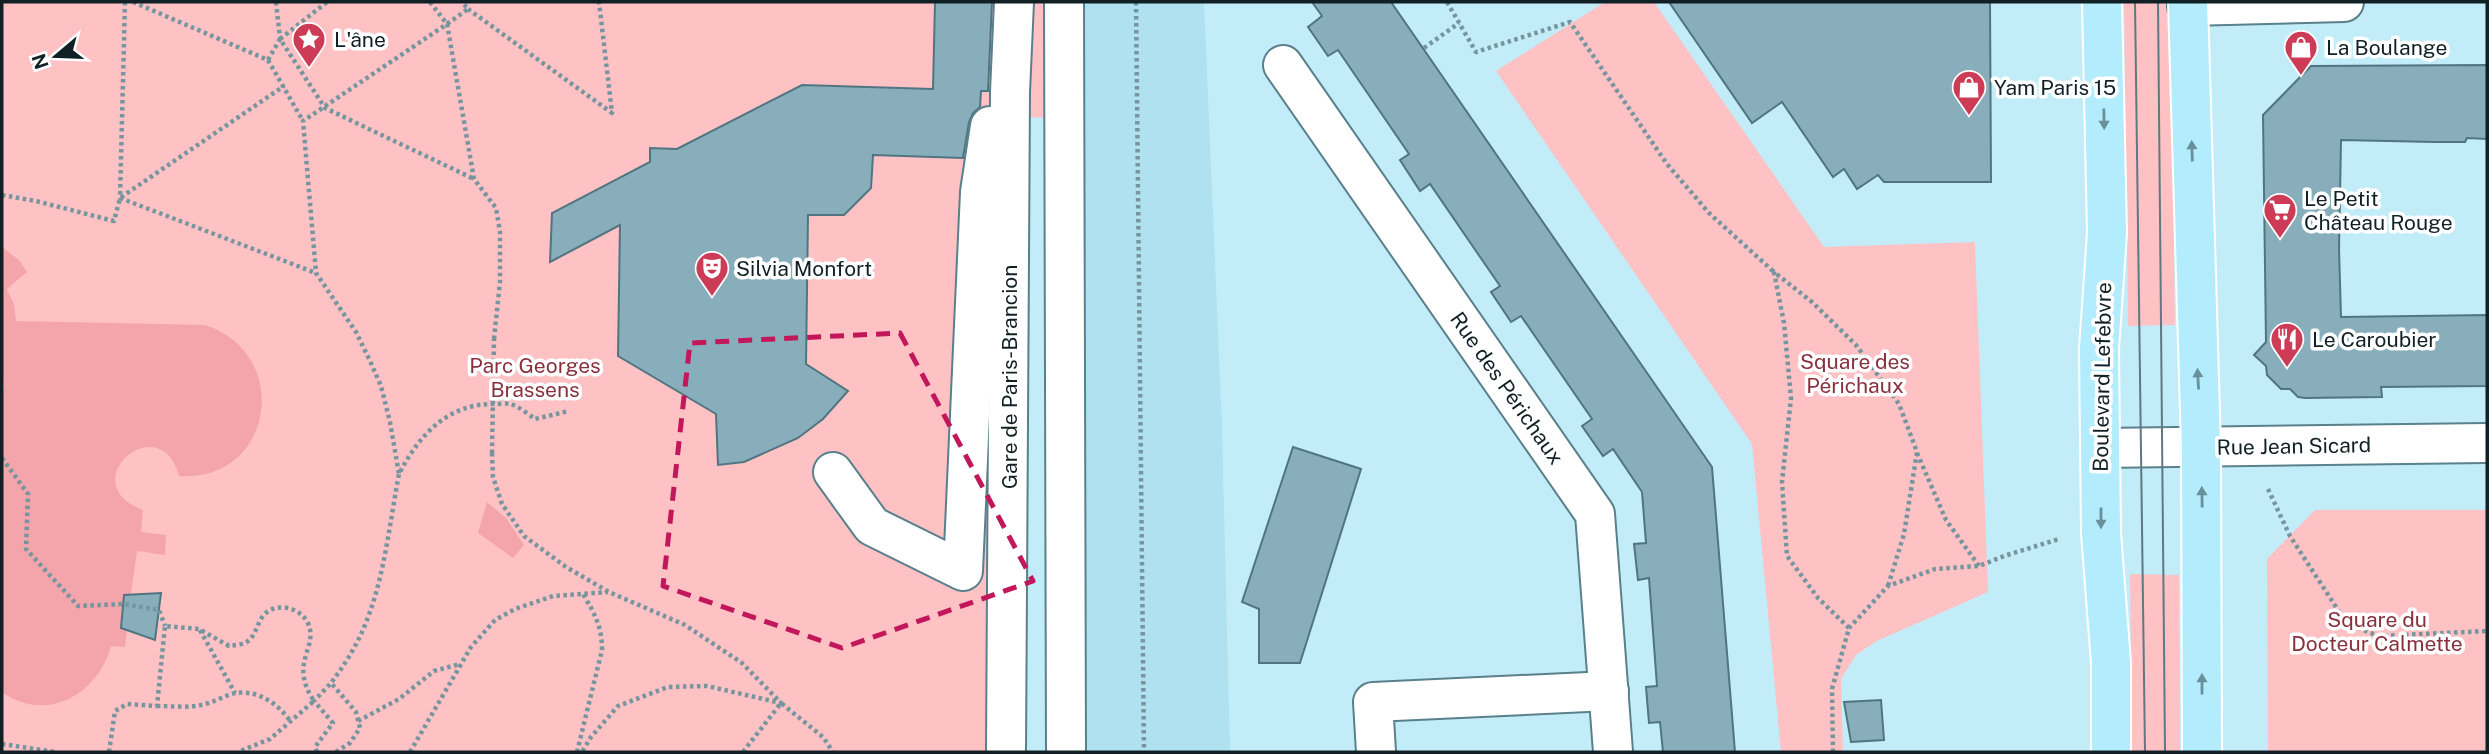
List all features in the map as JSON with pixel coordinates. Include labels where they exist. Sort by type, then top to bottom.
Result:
[{"type":"main road","name":"Boulevard Lefebvre","points":[[2102,2],[2107,233],[2099,349],[2101,533],[2110,663],[2111,752]]},
{"type":"main road","points":[[2188,4],[2202,447],[2202,752]]},
{"type":"street","name":"Gare de Paris-Brancion","points":[[1006,752],[1010,92],[1014,2]]},
{"type":"street","points":[[1064,2],[1066,752]]},
{"type":"street","points":[[2188,4],[2344,2]]},
{"type":"street","name":"Rue des Périchaux","points":[[1283,65],[1594,514],[1613,752]]},
{"type":"street","points":[[833,472],[872,526],[963,571],[980,192],[993,106]]},
{"type":"street","name":"Rue Jean Sicard","points":[[2101,448],[2487,443]]},
{"type":"street","points":[[1376,752],[1373,702],[1609,691]]},
{"type":"path","points":[[2,195],[114,221],[120,198],[125,2]]},
{"type":"path","points":[[133,2],[268,60],[284,86],[303,121],[316,273],[356,332],[370,361],[387,410],[399,474]]},
{"type":"path","points":[[276,2],[280,39],[325,108],[474,180],[496,208],[500,232],[500,282],[494,339],[493,477],[502,504],[524,536],[566,567],[609,592],[685,625],[742,663],[781,703],[824,737],[833,752]]},
{"type":"path","points":[[268,60],[280,39],[327,2]]},
{"type":"path","points":[[430,2],[447,24],[474,180]]},
{"type":"path","points":[[462,2],[612,113],[599,2]]},
{"type":"path","points":[[1136,2],[1144,752]]},
{"type":"path","points":[[1447,2],[1476,52],[1570,22],[1667,164],[1709,213],[1774,272],[1812,302],[1856,345],[1899,404],[1945,520],[1979,566]]},
{"type":"path","points":[[303,121],[468,9]]},
{"type":"path","points":[[1423,48],[1459,23]]},
{"type":"path","points":[[120,198],[284,86]]},
{"type":"path","points":[[120,198],[316,273]]},
{"type":"path","points":[[1774,272],[1784,323],[1791,398],[1782,482],[1787,556],[1818,598],[1849,628]]},
{"type":"path","points":[[238,752],[270,739],[291,722],[331,683],[345,664],[363,632],[373,600],[399,474],[412,448],[431,429],[455,412],[479,404],[510,404],[535,419],[569,411]]},
{"type":"path","points":[[2248,446],[2290,536],[2347,624],[2379,636],[2487,631]]},
{"type":"path","points":[[1833,752],[1832,689],[1849,628],[1888,586],[1904,534],[1916,452]]},
{"type":"path","points":[[2,458],[28,494],[26,549],[78,606],[124,604],[159,610],[165,626],[157,706]]},
{"type":"path","points":[[1888,586],[1935,569],[1979,566],[2064,538]]},
{"type":"path","points":[[410,752],[471,647],[495,620],[514,609],[553,596],[609,592]]},
{"type":"path","points":[[579,752],[602,643],[598,620],[583,594]]},
{"type":"path","points":[[165,626],[199,629],[229,646],[244,643],[254,635],[264,614],[278,607],[292,608],[304,615],[311,631],[302,666],[303,679],[314,701],[333,723],[315,747],[317,752]]},
{"type":"path","points":[[199,629],[235,693]]},
{"type":"path","points":[[358,721],[399,699],[434,671],[461,664]]},
{"type":"path","points":[[331,683],[356,712],[360,728],[350,743],[336,752]]},
{"type":"path","points":[[579,752],[618,706],[667,687],[707,686],[781,703]]},
{"type":"path","points":[[109,752],[115,711],[127,704],[195,706],[221,700],[235,693],[261,696],[273,702],[291,722]]},
{"type":"path","points":[[743,752],[781,703]]},
{"type":"path","points":[[2,744],[23,750],[55,752]]},
{"type":"highlighted area","points":[[900,333],[1033,581],[842,648],[663,586],[690,343]]},
{"type":"shaded area","points":[[1063,2],[1204,2],[1222,428],[1230,752],[1068,752]]},
{"type":"shaded area","points":[[2,247],[19,260],[27,272],[7,289],[14,304],[16,321],[205,325],[233,340],[252,362],[261,387],[261,414],[252,439],[235,459],[211,473],[179,476],[169,456],[155,448],[140,448],[127,456],[118,469],[116,483],[123,498],[143,510],[141,532],[166,535],[165,555],[137,551],[131,594],[121,628],[127,630],[125,647],[111,646],[95,678],[83,690],[53,704],[36,705],[19,701],[2,692]]},
{"type":"shaded area","points":[[487,502],[506,518],[524,545],[513,558],[478,533]]},
{"type":"green space","name":"Parc Georges Brassens","points":[[2,2],[1068,2],[1056,118],[1017,117],[1001,752],[2,752]]},
{"type":"green space","name":"Square des Périchaux","points":[[1605,2],[1654,2],[1824,247],[1975,242],[1988,592],[1877,641],[1856,655],[1841,679],[1843,752],[1781,752],[1752,444],[1496,71]]},
{"type":"green space","points":[[2124,2],[2171,2],[2175,325],[2128,326]]},
{"type":"green space","name":"Square du Docteur Calmette","points":[[2315,510],[2487,510],[2487,752],[2268,752],[2267,559]]},
{"type":"green space","points":[[2130,574],[2179,575],[2180,752],[2132,752]]},
{"type":"building","points":[[935,2],[992,2],[988,91],[981,91],[980,107],[969,122],[963,158],[873,155],[871,188],[844,215],[808,215],[806,364],[848,391],[823,419],[798,438],[744,462],[718,465],[716,414],[618,356],[620,225],[550,262],[552,213],[650,162],[650,148],[677,149],[802,85],[933,89]]},
{"type":"building","points":[[1312,2],[1391,2],[1712,467],[1735,752],[1663,752],[1660,722],[1649,723],[1646,687],[1657,686],[1649,578],[1638,580],[1634,544],[1646,543],[1642,492],[1613,449],[1603,456],[1582,426],[1592,419],[1521,316],[1511,322],[1491,292],[1500,286],[1430,184],[1420,191],[1400,160],[1409,154],[1338,50],[1328,56],[1308,27],[1322,16]]},
{"type":"building","points":[[1669,2],[1990,2],[1991,182],[1884,182],[1878,175],[1857,189],[1844,169],[1833,177],[1782,102],[1752,123]]},
{"type":"building","points":[[2487,65],[2487,139],[2467,138],[2465,142],[2341,140],[2339,249],[2341,317],[2487,315],[2487,386],[2381,387],[2382,397],[2305,398],[2298,397],[2290,389],[2281,389],[2267,375],[2266,366],[2254,355],[2266,342],[2263,115],[2311,66]]},
{"type":"building","points":[[1293,447],[1361,469],[1300,663],[1259,663],[1259,609],[1242,602]]},
{"type":"building","points":[[161,593],[155,640],[121,628],[124,595]]},
{"type":"building","points":[[1881,700],[1884,740],[1851,742],[1844,702]]},
{"type":"tram line","points":[[2135,2],[2145,752]]},
{"type":"tram line","points":[[2158,2],[2165,752]]},
{"type":"place","name":"L'âne","points":[[309,69]]},
{"type":"place","name":"La Boulange","points":[[2301,77]]},
{"type":"place","name":"Yam Paris 15","points":[[1969,117]]},
{"type":"place","name":"Le Petit Château Rouge","points":[[2280,240]]},
{"type":"place","name":"Silvia Monfort","points":[[712,298]]},
{"type":"place","name":"Le Caroubier","points":[[2287,369]]}]
